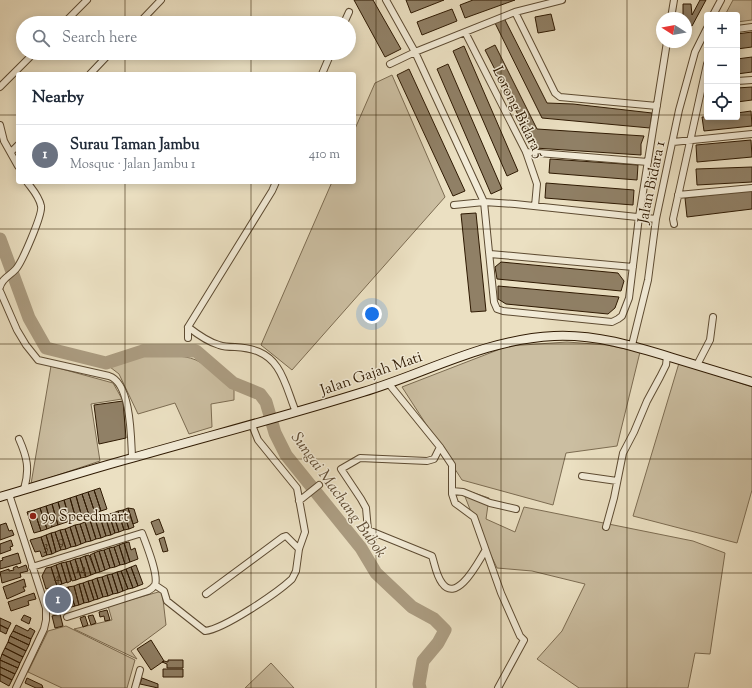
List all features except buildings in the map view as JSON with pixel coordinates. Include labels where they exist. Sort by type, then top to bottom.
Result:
[{"type":"main road","name":"Jalan Gajah Mati","points":[[0,497],[132,457],[282,417],[389,384],[475,351],[525,338],[555,336],[603,339],[632,345],[752,382]]},
{"type":"street","points":[[71,16],[87,0]]},
{"type":"street","points":[[146,16],[161,0]]},
{"type":"street","points":[[388,0],[415,52],[484,202],[494,302],[497,309],[612,322],[622,316],[629,298],[639,217],[666,48]]},
{"type":"street","points":[[390,64],[415,52],[515,12],[562,0]]},
{"type":"street","points":[[672,12],[674,0]]},
{"type":"street","points":[[715,12],[721,0]]},
{"type":"street","points":[[347,16],[349,12]]},
{"type":"street","points":[[515,12],[555,93],[560,97],[657,106]]},
{"type":"street","points":[[740,29],[752,27]]},
{"type":"street","name":"Lorong Bidara 5","points":[[465,32],[526,152],[537,184],[535,206]]},
{"type":"street","name":"Jalan Bidara 1","points":[[632,345],[648,280],[656,219],[679,110],[695,52],[704,34]]},
{"type":"street","points":[[0,87],[27,60]]},
{"type":"street","points":[[92,72],[103,60]]},
{"type":"street","points":[[323,72],[328,60]]},
{"type":"street","points":[[740,82],[752,80]]},
{"type":"street","points":[[674,224],[673,219],[678,195],[704,85]]},
{"type":"street","points":[[0,125],[4,141],[16,162]]},
{"type":"street","points":[[672,142],[752,134]]},
{"type":"street","points":[[11,152],[16,148]]},
{"type":"street","points":[[526,152],[648,162]]},
{"type":"street","points":[[0,287],[4,279],[16,268],[22,258],[42,211],[39,198],[28,184]]},
{"type":"street","points":[[188,338],[188,327],[275,184]]},
{"type":"street","points":[[678,195],[752,188]]},
{"type":"street","points":[[454,205],[484,202],[656,219]]},
{"type":"street","points":[[490,254],[633,267]]},
{"type":"street","points":[[0,294],[17,330],[26,345],[38,360],[109,376],[117,381],[128,403],[132,457]]},
{"type":"street","points":[[697,365],[710,340],[714,317]]},
{"type":"street","points":[[188,327],[206,340],[220,346],[250,348],[257,350],[266,356],[277,366],[283,376],[296,412]]},
{"type":"street","points":[[606,527],[623,453],[647,401],[666,365],[668,356]]},
{"type":"street","points":[[389,384],[440,447],[452,465],[452,491],[455,503],[474,517],[503,599],[520,636],[524,640],[498,688]]},
{"type":"street","points":[[155,585],[164,591],[167,601],[205,631],[229,622],[292,579],[296,570],[299,549],[306,532],[297,488],[258,440],[256,424]]},
{"type":"street","points":[[19,439],[27,461],[27,480],[24,490]]},
{"type":"street","points":[[440,447],[434,459],[427,461],[360,458],[341,469],[366,508],[368,530],[432,556],[440,579],[447,588],[455,588],[461,585],[485,551]]},
{"type":"street","points":[[582,476],[617,481]]},
{"type":"street","points":[[299,501],[319,484]]},
{"type":"street","points":[[452,491],[463,492],[490,503],[516,508]]},
{"type":"street","points":[[9,494],[46,608],[44,629],[16,688]]},
{"type":"street","points":[[32,567],[142,533],[156,576],[155,585],[148,591],[67,617]]},
{"type":"street","points":[[206,594],[283,537],[286,536],[299,549]]},
{"type":"street","points":[[134,688],[140,670]]},
{"type":"shaded area","points":[[733,0],[752,0],[752,20],[740,22],[740,12],[727,12]]},
{"type":"shaded area","points":[[392,75],[445,197],[292,370],[261,345],[331,184],[356,184],[356,126],[375,83]]},
{"type":"shaded area","points":[[567,342],[607,345],[640,352],[617,446],[566,453],[553,505],[462,480],[402,387],[508,346]]},
{"type":"shaded area","points":[[146,355],[178,356],[196,360],[234,389],[234,400],[211,404],[212,427],[189,434],[175,403],[138,414],[119,374],[110,367]]},
{"type":"shaded area","points":[[679,363],[752,387],[752,490],[737,543],[633,516]]},
{"type":"shaded area","points":[[51,366],[113,383],[122,399],[91,404],[100,461],[31,484]]},
{"type":"shaded area","points":[[462,489],[489,498],[486,519],[515,532],[524,507],[693,541],[725,553],[710,654],[695,653],[688,688],[579,688],[537,659],[562,631],[585,584],[532,571],[497,568],[473,517]]},
{"type":"shaded area","points":[[162,591],[166,625],[131,651],[137,659],[74,629],[112,620],[108,606]]},
{"type":"shaded area","points":[[66,626],[135,660],[127,688],[62,688],[28,672],[48,631]]},
{"type":"shaded area","points":[[271,663],[294,688],[245,688]]},
{"type":"waterway","name":"Sungai Machang Bubok","points":[[0,239],[29,318],[46,348],[106,363],[143,351],[196,351],[233,383],[260,394],[266,402],[275,433],[286,455],[361,548],[376,573],[412,607],[434,619],[445,630],[438,643],[423,661],[419,684],[420,688]]},
{"type":"place","name":"99 Speedmart","points":[[33,516]]},
{"type":"place","name":"Surau Taman Jambu","points":[[58,600]]}]
